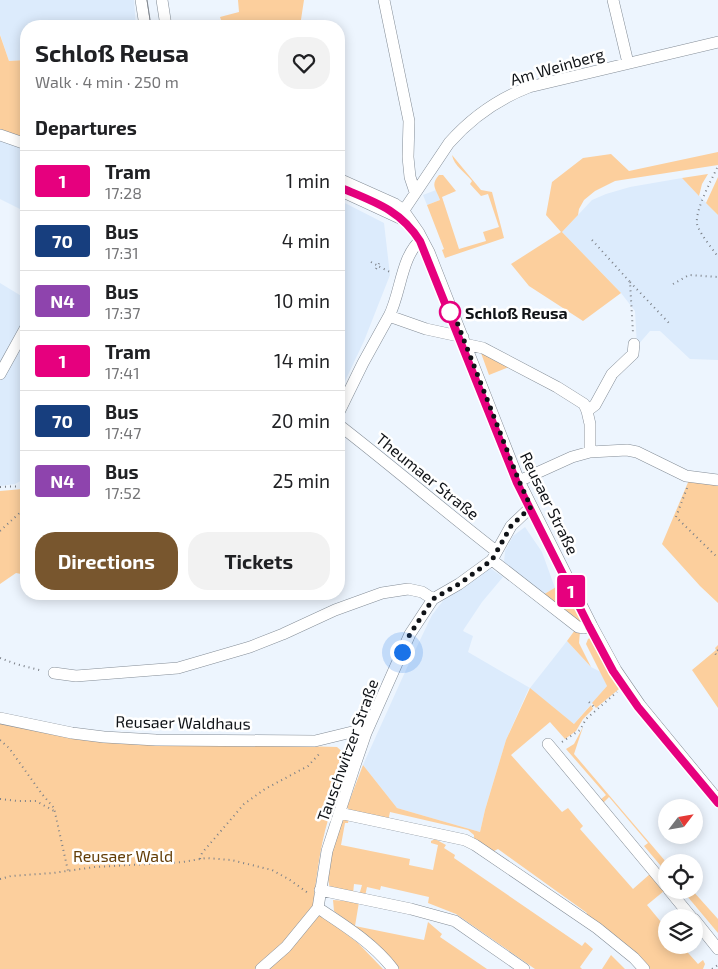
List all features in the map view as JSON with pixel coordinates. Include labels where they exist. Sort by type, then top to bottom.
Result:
[{"type":"street","points":[[140,0],[144,20]]},
{"type":"street","points":[[162,0],[165,20]]},
{"type":"street","points":[[384,0],[409,121],[408,157],[410,177],[415,192]]},
{"type":"street","points":[[613,0],[628,63]]},
{"type":"street","name":"Am Weinberg","points":[[401,214],[459,132],[475,116],[503,99],[529,87],[718,42]]},
{"type":"street","points":[[0,135],[20,142]]},
{"type":"street","points":[[345,182],[395,204],[401,214]]},
{"type":"street","points":[[345,192],[401,214]]},
{"type":"street","name":"Reusaer Straße","points":[[401,214],[422,239],[519,481],[592,626],[616,670],[640,705],[718,800]]},
{"type":"street","points":[[345,400],[395,305],[412,248],[422,239]]},
{"type":"street","points":[[389,316],[469,345],[483,348],[557,387],[584,404],[590,424],[590,452]]},
{"type":"street","points":[[0,374],[20,339]]},
{"type":"street","points":[[587,411],[595,405],[612,374],[633,354],[634,344]]},
{"type":"street","points":[[0,350],[11,356]]},
{"type":"street","name":"Theumaer Straße","points":[[345,430],[374,452],[494,555]]},
{"type":"street","points":[[519,481],[572,457],[590,452],[627,450],[649,457],[661,465],[686,476],[718,480]]},
{"type":"street","name":"Tauschwitzer Straße","points":[[261,969],[286,947],[319,900],[328,851],[366,733],[410,634],[433,599],[459,584],[494,555],[511,526],[531,507]]},
{"type":"street","points":[[494,555],[578,627],[592,626]]},
{"type":"street","points":[[54,673],[76,676],[178,668],[205,662],[250,647],[284,634],[335,610],[382,593],[408,589],[422,592],[433,599]]},
{"type":"street","name":"Reusaer Waldhaus","points":[[0,718],[15,723],[104,737],[156,740],[315,741],[356,731],[366,733]]},
{"type":"street","points":[[550,747],[658,876]]},
{"type":"street","points":[[339,813],[465,840],[475,844],[597,928],[634,958],[644,969]]},
{"type":"street","points":[[677,899],[685,909]]},
{"type":"street","points":[[319,900],[358,936],[382,954],[393,969]]},
{"type":"street","points":[[319,900],[411,909],[455,921],[524,969]]},
{"type":"street","points":[[703,930],[718,948]]},
{"type":"path","points":[[717,168],[703,195],[697,226],[718,257]]},
{"type":"path","points":[[592,240],[669,323]]},
{"type":"path","points":[[376,269],[380,261]]},
{"type":"path","points":[[371,262],[402,278]]},
{"type":"path","points":[[673,284],[689,275],[718,277]]},
{"type":"path","points":[[630,282],[634,344]]},
{"type":"path","points":[[692,477],[676,517],[718,558]]},
{"type":"path","points":[[0,487],[20,486]]},
{"type":"path","points":[[0,531],[20,513]]},
{"type":"path","points":[[718,650],[715,653],[718,658]]},
{"type":"path","points":[[0,658],[54,673]]},
{"type":"path","points":[[550,747],[580,730],[586,719],[626,684]]},
{"type":"path","points":[[589,702],[596,710]]},
{"type":"path","points":[[0,740],[20,762],[54,808],[68,871]]},
{"type":"path","points":[[200,859],[202,853],[244,804],[265,789],[308,766],[326,748]]},
{"type":"path","points":[[0,799],[36,801],[56,813]]},
{"type":"path","points":[[0,878],[200,859],[231,860],[272,870],[300,886],[319,900]]},
{"type":"path","points":[[712,969],[718,965]]},
{"type":"shaded area","points":[[0,0],[134,0],[136,20],[20,20],[20,60],[9,61],[0,34]]},
{"type":"shaded area","points":[[0,132],[20,142],[20,209],[0,199]]},
{"type":"shaded area","points":[[682,178],[718,215],[718,360],[690,359],[660,331],[650,331],[637,346],[635,311],[621,293],[562,232],[592,200],[630,187]]},
{"type":"shaded area","points":[[436,190],[440,200],[427,205],[423,195]]},
{"type":"shaded area","points":[[345,203],[384,223],[390,275],[364,341],[345,381]]},
{"type":"shaded area","points":[[0,283],[20,295],[20,481],[15,484],[0,486]]},
{"type":"shaded area","points":[[525,527],[542,552],[555,588],[541,596],[504,562],[505,551],[513,536]]},
{"type":"shaded area","points":[[490,568],[503,577],[482,602],[463,631],[473,636],[468,652],[530,688],[567,641],[591,667],[601,672],[607,686],[574,724],[529,688],[506,740],[480,832],[397,808],[363,765],[432,615],[446,597]]},
{"type":"green space","points":[[238,0],[304,0],[301,20],[221,20],[220,17],[239,12]]},
{"type":"green space","points":[[0,35],[9,61],[20,60],[20,140],[0,132]]},
{"type":"green space","points":[[718,152],[718,165],[615,181],[595,191],[584,200],[578,215],[562,232],[621,293],[583,321],[529,286],[511,264],[561,232],[546,215],[552,182],[583,158],[611,154],[629,171]]},
{"type":"green space","points":[[452,155],[481,190],[492,192],[504,238],[445,258],[442,250],[444,249],[427,205],[440,200],[434,184],[439,175],[443,175],[456,191],[442,197],[459,249],[486,241],[483,232],[499,227],[488,194],[481,196],[470,184],[472,181],[457,166]]},
{"type":"green space","points":[[708,174],[702,184],[699,196],[682,178]]},
{"type":"green space","points":[[718,177],[718,215],[706,203]]},
{"type":"green space","points":[[481,353],[509,367],[489,375]]},
{"type":"green space","points":[[689,480],[718,482],[718,603],[662,544]]},
{"type":"green space","points":[[20,489],[20,574],[16,573],[0,584],[0,491]]},
{"type":"green space","points":[[563,583],[582,621],[579,622],[541,596]]},
{"type":"green space","points":[[575,630],[580,631],[579,643],[591,667],[567,641]]},
{"type":"green space","points":[[592,637],[618,683],[619,689],[596,708],[592,703],[607,686],[586,644],[588,639]]},
{"type":"green space","points":[[718,645],[718,708],[692,670],[716,650],[715,648]]},
{"type":"green space","points":[[530,688],[574,724],[591,705],[593,709],[583,719],[576,731],[565,739],[550,722],[511,755],[562,812],[568,808],[583,826],[580,829],[633,889],[650,874],[658,884],[658,896],[647,905],[658,918],[658,954],[689,954],[698,964],[703,960],[705,964],[703,969],[648,969],[586,917],[587,913],[498,849],[494,851],[474,840],[474,835],[468,830],[390,812],[388,821],[349,810],[347,807],[363,765],[397,808],[480,832],[506,740]]},
{"type":"green space","name":"Reusaer Wald","points":[[0,721],[156,742],[337,747],[347,756],[323,841],[313,908],[358,943],[383,969],[0,969]]},
{"type":"green space","points":[[583,727],[574,754],[659,854],[658,863],[644,846],[648,843],[609,797],[603,803],[600,800],[606,795],[566,749],[574,744]]},
{"type":"green space","points":[[344,819],[349,819],[348,823],[345,823],[341,845],[410,859],[409,865],[433,870],[438,845],[431,843],[431,841],[435,839],[446,845],[444,848],[455,855],[454,858],[582,946],[585,942],[593,949],[580,967],[582,969],[535,969],[456,914],[428,903],[429,897],[381,886],[380,890],[367,887],[365,896],[357,892],[360,892],[362,885],[354,884],[353,894],[333,891],[329,886],[328,878],[330,861],[338,832]]},
{"type":"green space","points":[[690,899],[700,899],[718,919],[718,933],[703,915],[703,909],[698,909]]},
{"type":"green space","points":[[333,900],[359,902],[355,926],[424,940],[428,922],[442,934],[440,937],[487,969],[399,969],[375,943],[334,911]]},
{"type":"green space","points":[[611,955],[625,969],[602,969]]},
{"type":"tram line","points":[[147,0],[150,20]]},
{"type":"tram line","points":[[345,190],[387,208],[408,224],[420,241],[452,316],[517,483],[589,627],[613,671],[638,707],[718,804]]},
{"type":"tram line","name":"1","points":[[345,190],[387,208],[399,216],[416,233],[427,253],[517,483],[589,626],[613,671],[638,707],[718,803]]},
{"type":"place","name":"Schloß Reusa","points":[[450,312]]},
{"type":"route","points":[[402,652],[410,634],[433,599],[459,584],[492,560],[511,526],[531,507],[505,447],[453,312],[450,312]]}]
